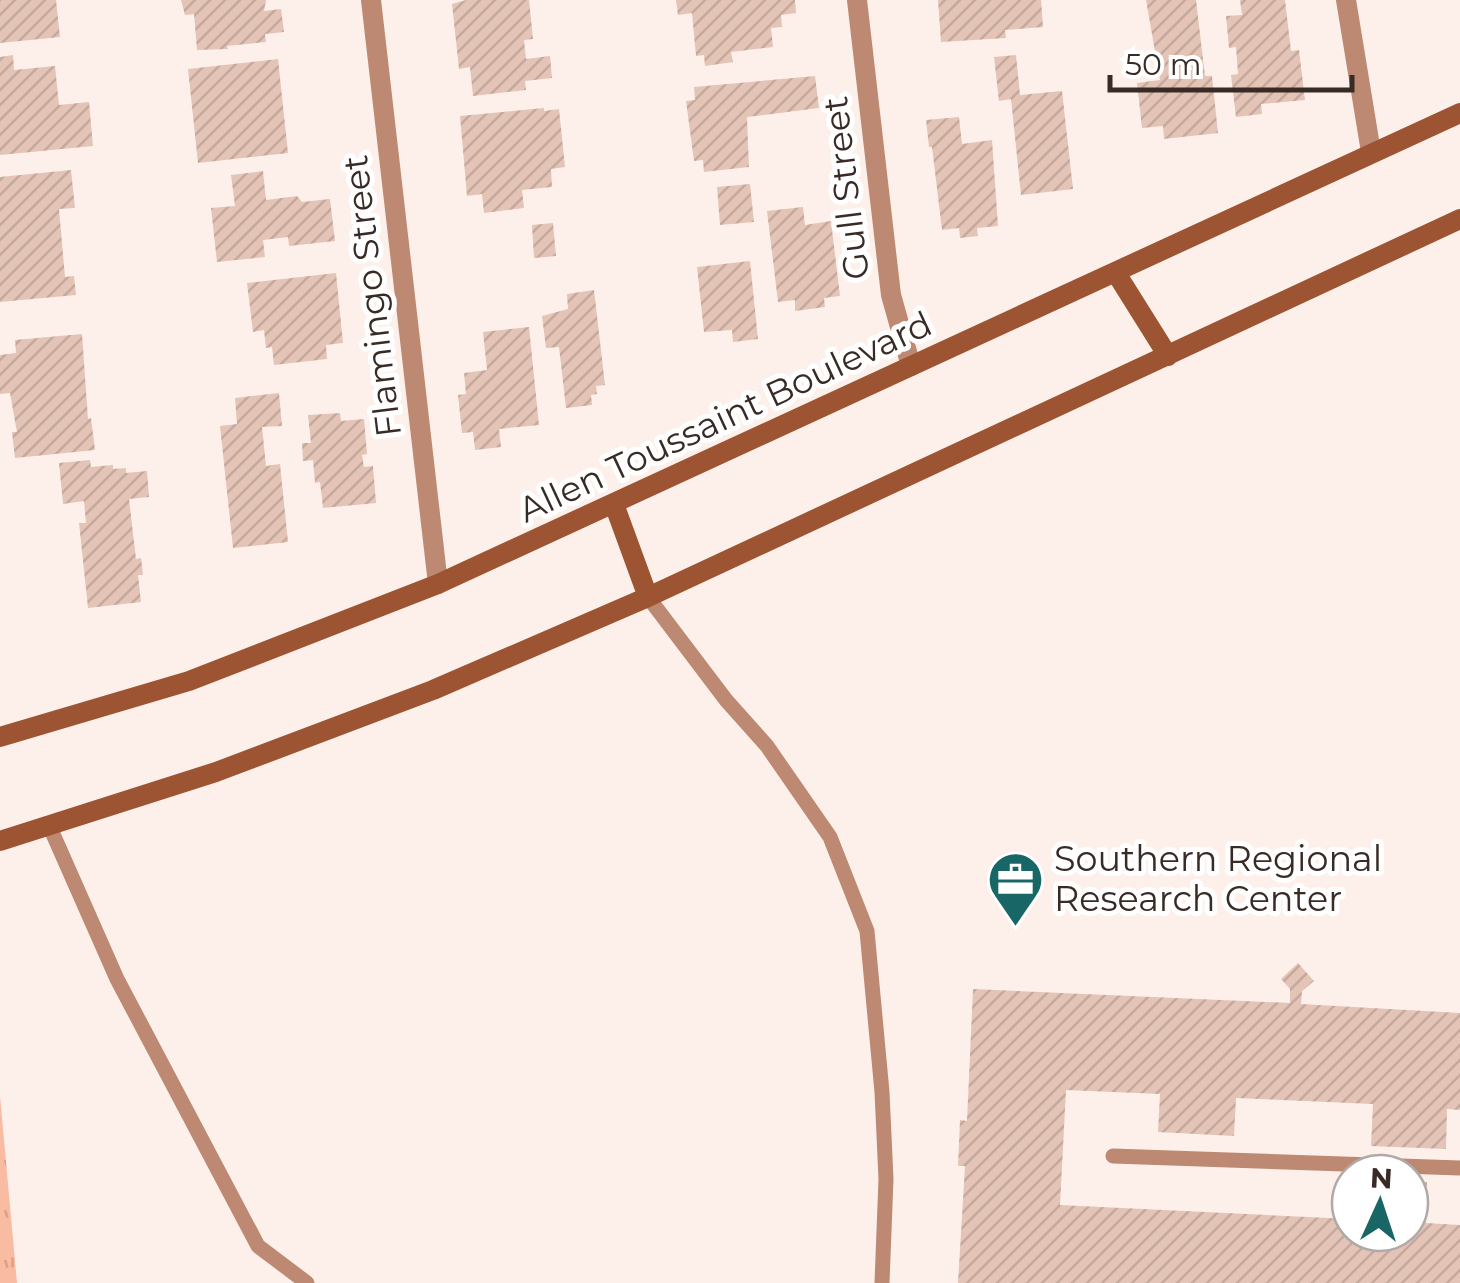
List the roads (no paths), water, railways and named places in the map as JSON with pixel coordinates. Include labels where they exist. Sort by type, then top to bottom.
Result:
[{"type":"main road","name":"Allen Toussaint Boulevard","points":[[0,737],[189,680],[438,584],[1460,113]]},
{"type":"main road","points":[[0,841],[216,772],[433,690],[648,597],[1460,219]]},
{"type":"main road","points":[[1116,273],[1168,356]]},
{"type":"main road","points":[[614,504],[648,597]]},
{"type":"street","name":"Flamingo Street","points":[[370,0],[438,584]]},
{"type":"street","name":"Gull Street","points":[[857,0],[892,294],[911,366]]},
{"type":"street","points":[[1346,0],[1371,152]]},
{"type":"lane","points":[[648,597],[726,700],[767,746],[830,836],[867,931],[886,1179],[882,1283]]},
{"type":"lane","points":[[49,825],[117,979],[258,1246],[306,1283]]},
{"type":"lane","points":[[1112,1156],[1460,1168]]},
{"type":"place","name":"Southern Regional Research Center","points":[[1015,928]]}]
